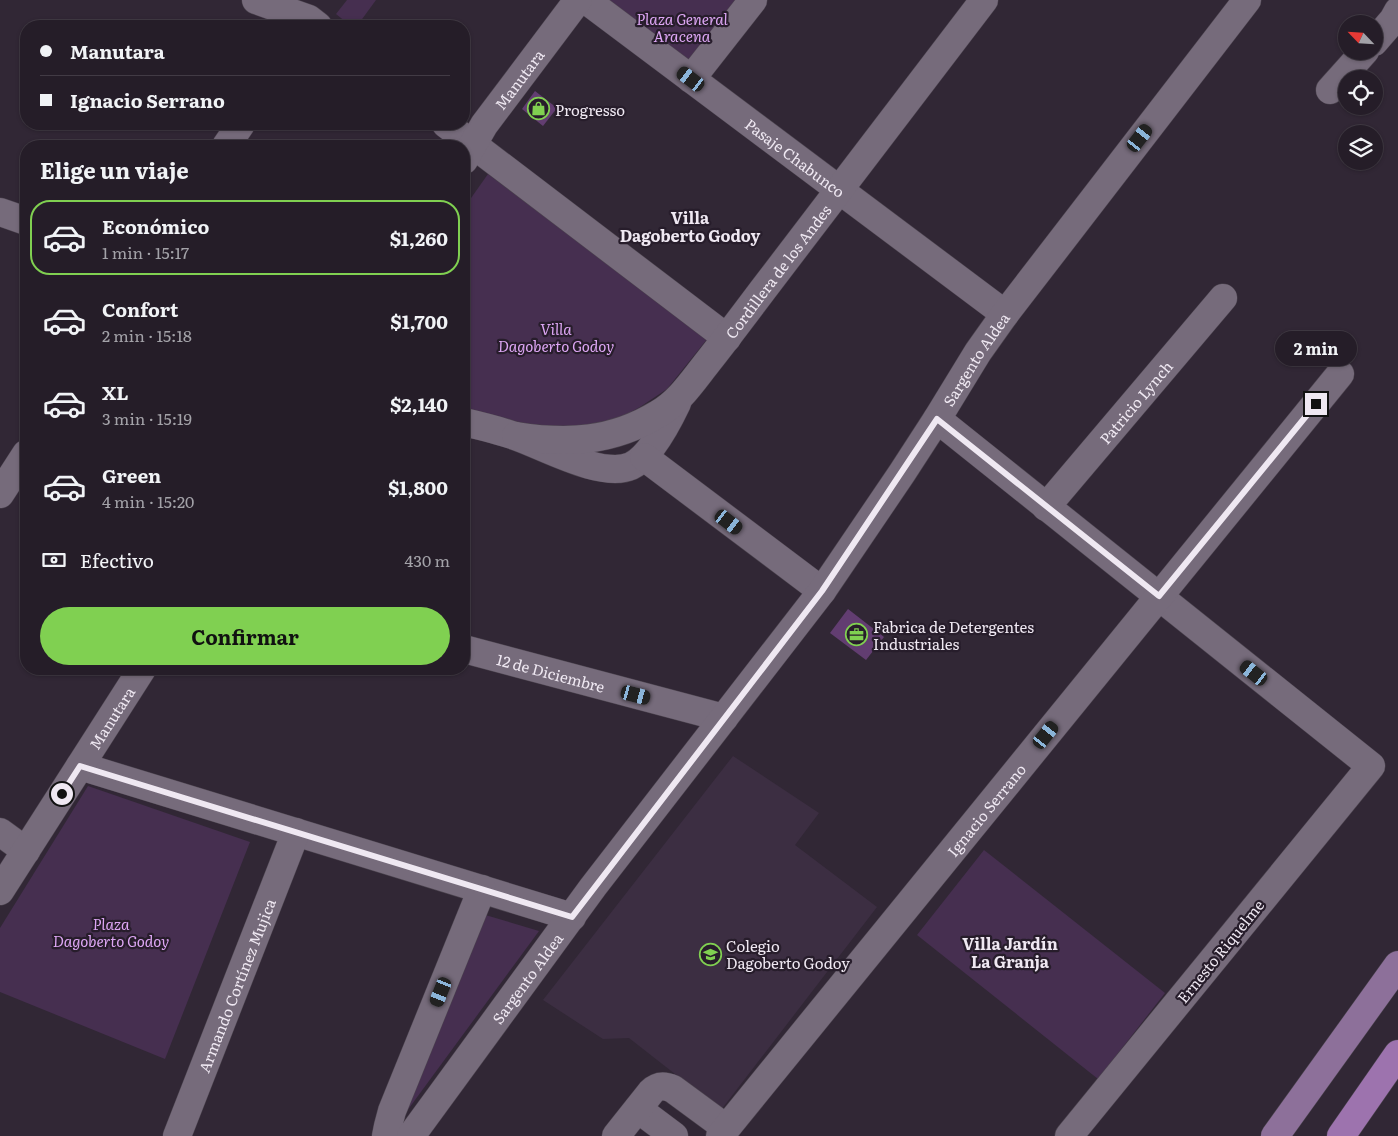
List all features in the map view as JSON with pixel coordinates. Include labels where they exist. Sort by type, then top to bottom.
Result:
[{"type":"highway","points":[[1341,1136],[1398,1054]]},
{"type":"main road","points":[[1276,1136],[1398,966]]},
{"type":"street","points":[[256,0],[313,18]]},
{"type":"street","name":"Manutara","points":[[470,150],[484,125],[578,0]]},
{"type":"street","name":"Pasaje Chabunco","points":[[586,0],[1005,314]]},
{"type":"street","points":[[691,79],[752,0]]},
{"type":"street","name":"Cordillera de los Andes","points":[[516,436],[554,441],[582,440],[598,437],[622,431],[641,423],[659,414],[678,399],[984,0]]},
{"type":"street","name":"Sargento Aldea","points":[[411,1136],[572,917],[822,591],[937,419],[978,352],[1005,314],[1247,0]]},
{"type":"street","points":[[1383,32],[1396,17]]},
{"type":"street","points":[[1330,90],[1357,60]]},
{"type":"street","points":[[451,130],[458,140]]},
{"type":"street","points":[[470,154],[726,338]]},
{"type":"street","points":[[0,212],[20,219]]},
{"type":"street","name":"Patricio Lynch","points":[[1046,506],[1223,298]]},
{"type":"street","name":"Ignacio Serrano","points":[[616,1136],[655,1088],[662,1086],[668,1086],[723,1132],[1340,374]]},
{"type":"street","name":"Cordillera de los Andes","points":[[644,457],[670,417],[678,399]]},
{"type":"street","points":[[937,419],[1159,596]]},
{"type":"street","points":[[470,424],[516,436],[557,453],[607,469],[618,470],[629,467],[644,457],[822,591]]},
{"type":"street","name":"Ernesto Riquelme","points":[[1070,1136],[1371,766],[1159,596]]},
{"type":"street","name":"12 de Diciembre","points":[[470,651],[724,718]]},
{"type":"street","name":"Manutara","points":[[0,891],[138,675]]},
{"type":"street","points":[[80,766],[572,917]]},
{"type":"street","points":[[0,832],[26,851]]},
{"type":"street","name":"Armando Cortínez Mujica","points":[[177,1136],[296,832]]},
{"type":"street","points":[[386,1136],[392,1111],[482,889]]},
{"type":"street","points":[[638,1109],[674,1136]]},
{"type":"shaded area","name":"Colegio Dagoberto Godoy","points":[[733,756],[819,813],[795,845],[877,907],[721,1110],[629,1038],[603,1039],[543,1000]]},
{"type":"green space","points":[[347,0],[376,0],[361,20],[344,20],[336,14]]},
{"type":"green space","name":"Plaza General Aracena","points":[[604,0],[737,0],[688,64]]},
{"type":"green space","name":"Villa Dagoberto Godoy","points":[[488,174],[708,338],[667,389],[615,421],[573,428],[520,423],[470,410],[470,200]]},
{"type":"green space","name":"Plaza Dagoberto Godoy","points":[[88,786],[250,842],[165,1059],[0,992],[0,928]]},
{"type":"green space","points":[[984,850],[1165,993],[1098,1079],[917,935]]},
{"type":"green space","points":[[482,914],[539,931],[404,1115]]},
{"type":"building","name":"Progresso","points":[[535,91],[557,108],[543,126],[522,109]]},
{"type":"building","name":"Fabrica de Detergentes Industriales","points":[[848,609],[884,637],[866,660],[830,633]]},
{"type":"place","name":"Progresso","points":[[539,109]]},
{"type":"place","name":"Fabrica de Detergentes Industriales","points":[[857,635]]},
{"type":"place","name":"Colegio Dagoberto Godoy","points":[[710,954]]},
{"type":"district","name":"Villa Dagoberto Godoy","points":[[690,226]]},
{"type":"district","name":"Villa Jardín La Granja","points":[[1010,952]]},
{"type":"route","points":[[62,794],[80,766],[572,917],[593,887],[822,591],[937,419],[1159,596],[1316,404]]}]
